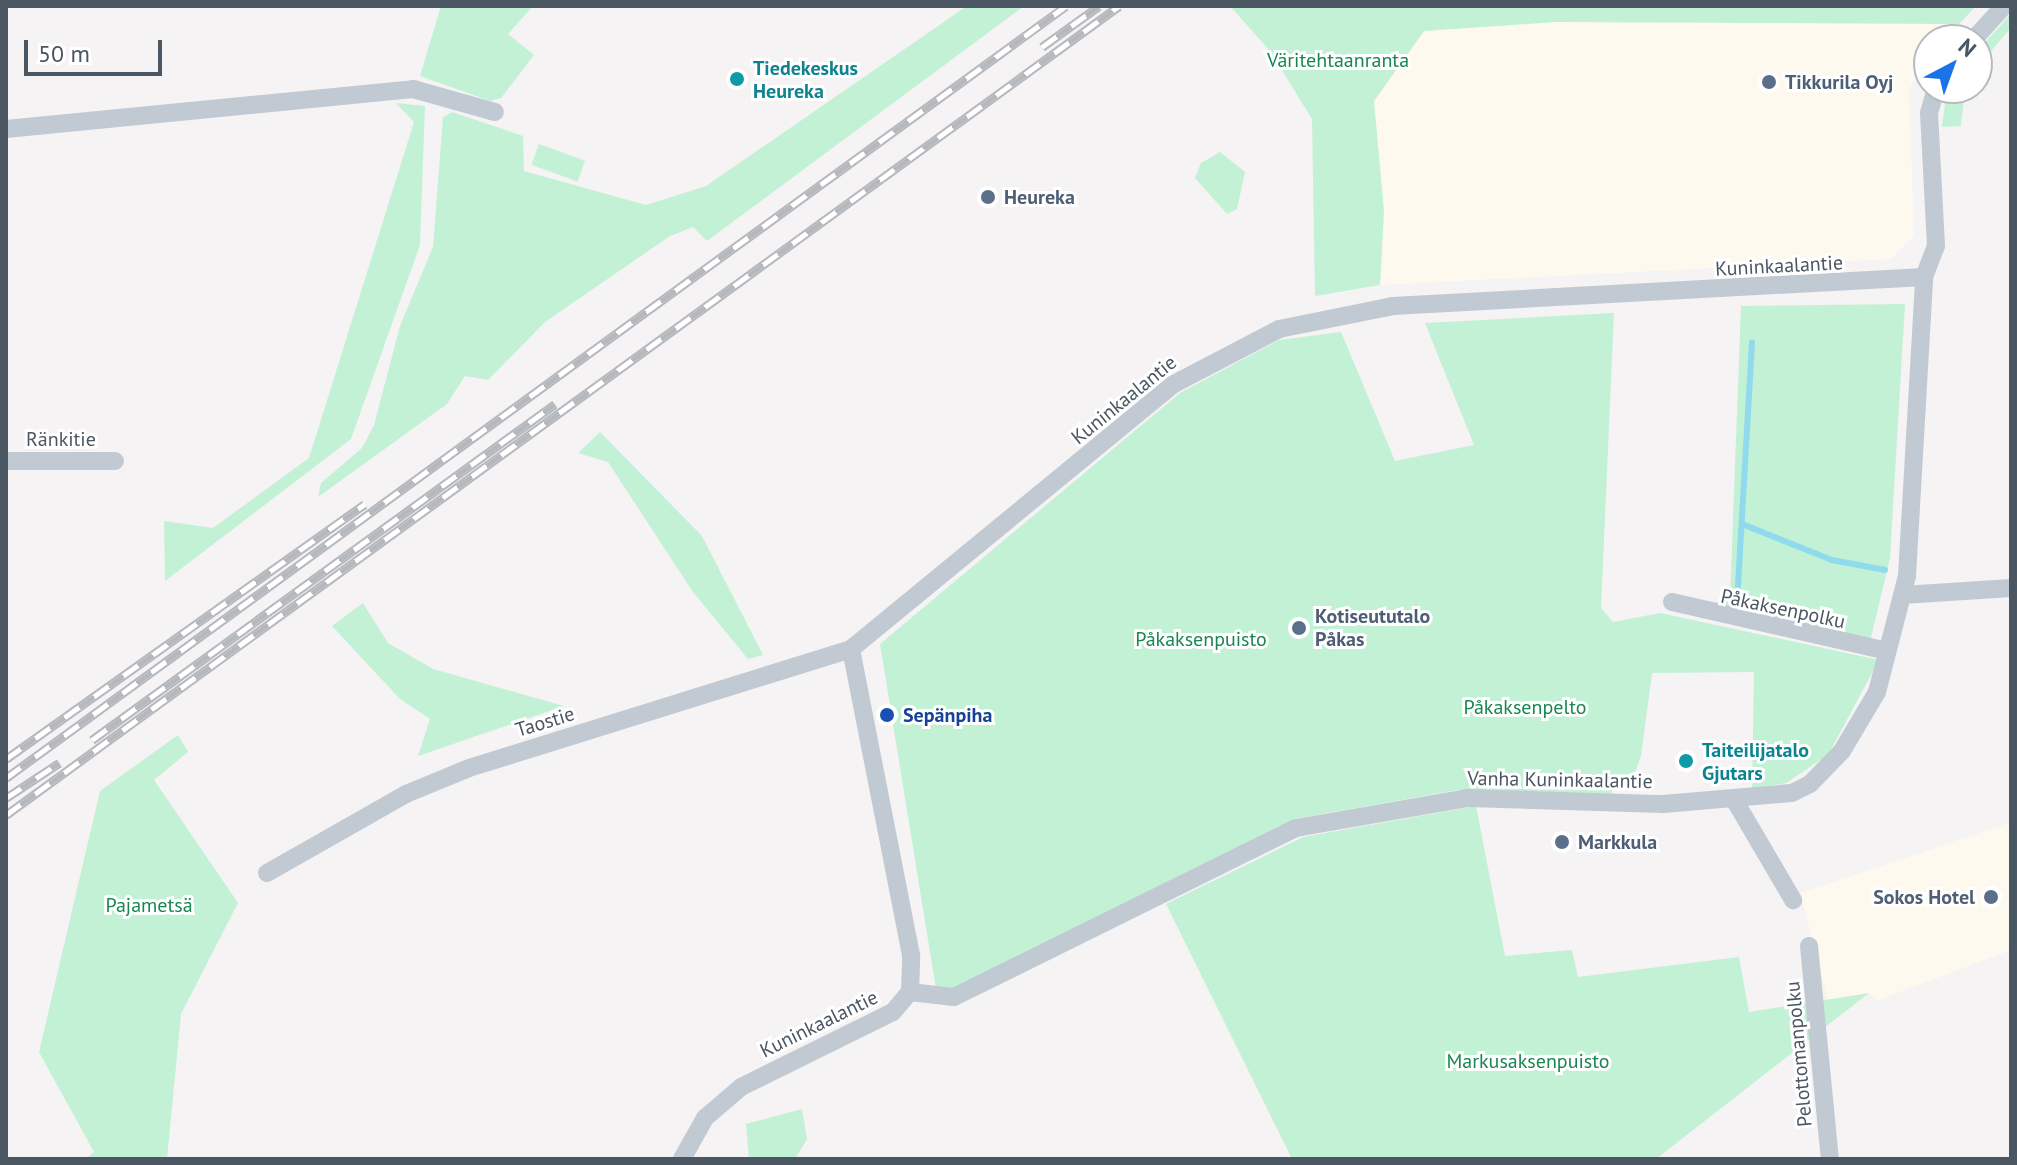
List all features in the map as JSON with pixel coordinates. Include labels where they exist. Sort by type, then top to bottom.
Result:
[{"type":"street","points":[[1988,24],[2004,6]]},
{"type":"street","points":[[6,129],[417,89],[495,112]]},
{"type":"street","points":[[1924,277],[1936,246],[1929,113],[1932,104]]},
{"type":"street","name":"Vanha Kuninkaalantie","points":[[910,992],[954,997],[1296,828],[1468,798],[1735,801],[1792,793],[1827,768],[1877,692],[1903,595],[1924,277]]},
{"type":"street","name":"Kuninkaalantie","points":[[851,649],[1172,385],[1279,329],[1393,306],[1924,277]]},
{"type":"street","name":"Ränkitie","points":[[6,461],[115,461]]},
{"type":"street","points":[[1903,595],[2011,588]]},
{"type":"street","name":"Påkaksenpolku","points":[[1672,602],[1888,651]]},
{"type":"street","points":[[851,649],[911,955],[910,992]]},
{"type":"street","name":"Taostie","points":[[267,873],[406,794],[469,768],[851,649]]},
{"type":"street","points":[[1735,801],[1793,900]]},
{"type":"street","name":"Pelottomanpolku","points":[[1809,946],[1830,1159]]},
{"type":"street","name":"Kuninkaalantie","points":[[682,1159],[705,1118],[741,1087],[893,1012],[910,992]]},
{"type":"shaded area","points":[[1555,22],[1959,24],[1913,24],[1913,83],[1909,89],[1914,236],[1892,259],[1380,285],[1384,212],[1374,101],[1424,31]]},
{"type":"shaded area","points":[[2009,823],[2011,950],[1876,1001],[1869,993],[1828,1000],[1800,893]]},
{"type":"green space","points":[[441,6],[533,6],[508,34],[534,55],[501,98],[490,101],[420,76]]},
{"type":"green space","points":[[967,6],[1024,6],[707,241],[693,227],[670,236],[545,322],[488,380],[465,376],[447,404],[318,497],[321,483],[362,448],[374,425],[400,326],[433,247],[443,117],[452,112],[523,136],[524,171],[646,205],[706,186]]},
{"type":"green space","name":"Väritehtaanranta","points":[[1230,6],[1976,6],[1959,24],[1555,22],[1424,31],[1374,101],[1384,212],[1380,285],[1315,296],[1312,119],[1270,51]]},
{"type":"green space","points":[[2011,14],[2011,28],[1993,49],[1993,34]]},
{"type":"green space","points":[[396,103],[425,106],[420,245],[351,439],[165,581],[164,521],[213,528],[309,458],[414,122]]},
{"type":"green space","points":[[1945,104],[1963,104],[1961,126],[1942,127]]},
{"type":"green space","points":[[539,144],[585,161],[578,181],[531,165]]},
{"type":"green space","points":[[1220,152],[1245,172],[1237,209],[1227,214],[1195,178],[1201,163]]},
{"type":"green space","points":[[1905,304],[1890,558],[1870,642],[1714,603],[1730,600],[1741,306]]},
{"type":"green space","name":"Påkaksenpuisto","points":[[1614,313],[1601,608],[1613,622],[1660,613],[1879,660],[1828,755],[1786,783],[1752,789],[1754,672],[1652,673],[1641,756],[1631,784],[1613,786],[1611,795],[1458,790],[1294,819],[954,992],[936,989],[880,644],[1180,393],[1279,340],[1341,332],[1395,461],[1474,445],[1425,323]]},
{"type":"green space","points":[[600,432],[702,536],[763,655],[748,659],[693,592],[608,462],[578,453]]},
{"type":"green space","points":[[363,603],[388,643],[433,669],[564,706],[418,756],[430,719],[400,699],[332,626]]},
{"type":"green space","name":"Pajametsä","points":[[178,735],[188,752],[154,780],[238,903],[181,1014],[167,1159],[86,1159],[94,1152],[39,1052],[100,791]]},
{"type":"green space","name":"Markusaksenpuisto","points":[[1476,806],[1505,956],[1572,950],[1578,977],[1739,957],[1749,1012],[1869,993],[1656,1159],[1292,1159],[1166,904],[1303,837]]},
{"type":"green space","points":[[802,1109],[807,1139],[795,1159],[749,1159],[746,1124]]},
{"type":"waterway","points":[[1737,603],[1752,342]]},
{"type":"waterway","points":[[1742,524],[1832,560],[1885,570]]},
{"type":"railway","points":[[6,778],[1066,6]]},
{"type":"railway","points":[[1042,47],[1099,6]]},
{"type":"railway","points":[[6,815],[1119,6]]},
{"type":"railway","points":[[92,740],[555,404]]},
{"type":"railway","points":[[6,759],[365,504]]},
{"type":"railway","points":[[6,798],[59,763]]},
{"type":"place","name":"Tiedekeskus Heureka","points":[[737,79]]},
{"type":"place","name":"Tikkurila Oyj","points":[[1769,82]]},
{"type":"place","name":"Heureka","points":[[988,197]]},
{"type":"place","name":"Kotiseututalo Påkas","points":[[1299,628]]},
{"type":"place","name":"Sepänpiha","points":[[887,715]]},
{"type":"place","name":"Taiteilijatalo Gjutars","points":[[1686,761]]},
{"type":"place","name":"Markkula","points":[[1562,842]]},
{"type":"place","name":"Sokos Hotel","points":[[1991,897]]},
{"type":"park label","name":"Påkaksenpelto","points":[[1525,707]]}]
